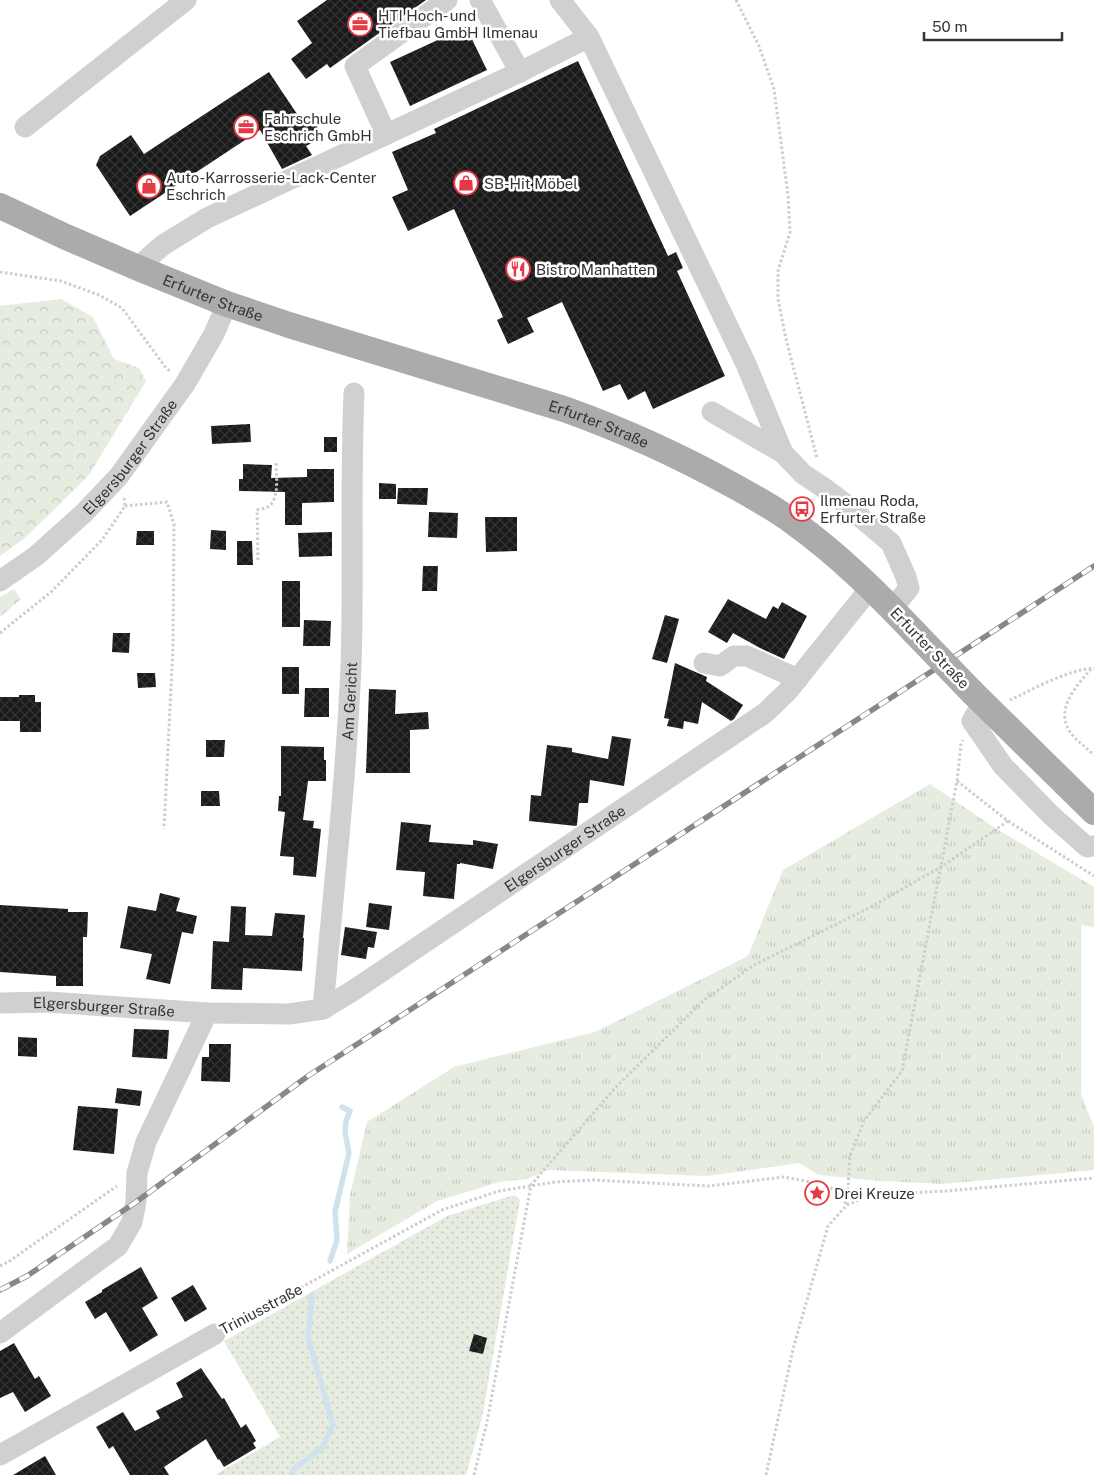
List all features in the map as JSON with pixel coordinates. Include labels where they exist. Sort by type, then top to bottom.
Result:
[{"type":"main road","name":"Erfurter Straße","points":[[0,206],[66,237],[227,304],[317,334],[564,409],[664,449],[712,474],[791,520],[832,552],[871,587],[1094,812]]},
{"type":"street","points":[[25,127],[186,0]]},
{"type":"street","points":[[386,134],[355,66],[447,0]]},
{"type":"street","points":[[480,0],[520,72]]},
{"type":"street","points":[[560,0],[589,37],[746,364],[783,453]]},
{"type":"street","points":[[143,270],[146,259],[163,245],[207,218],[520,72],[589,37]]},
{"type":"street","name":"Elgersburger Straße","points":[[0,581],[36,556],[84,513],[119,476],[185,384],[214,334],[227,304]]},
{"type":"street","name":"Am Gericht","points":[[323,1010],[346,761],[353,606],[352,452],[354,394]]},
{"type":"street","points":[[712,412],[783,453],[803,474],[824,488],[891,543],[909,588],[892,608]]},
{"type":"street","name":"Elgersburger Straße","points":[[0,1003],[48,1002],[207,1013],[289,1014],[323,1010],[765,714],[798,679],[871,587]]},
{"type":"street","points":[[704,663],[720,666],[734,656],[747,656],[798,679]]},
{"type":"street","points":[[983,702],[972,721],[1003,766],[1081,842],[1087,847],[1094,846]]},
{"type":"street","points":[[0,1333],[118,1246],[132,1222],[136,1202],[137,1173],[146,1142],[207,1013]]},
{"type":"street","name":"Triniusstraße","points":[[0,1455],[215,1334]]},
{"type":"path","points":[[736,0],[759,46],[774,89],[788,195],[790,232],[778,272],[778,299],[786,339],[824,488]]},
{"type":"path","points":[[0,272],[61,281],[99,295],[122,308],[166,368],[185,384]]},
{"type":"path","points":[[258,560],[258,510],[270,506],[275,497],[277,484],[276,461]]},
{"type":"path","points":[[0,633],[51,592],[102,540],[125,506],[119,476]]},
{"type":"path","points":[[125,506],[167,502],[174,524],[173,648],[164,829]]},
{"type":"path","points":[[983,702],[1008,701],[1053,680],[1092,668]]},
{"type":"path","points":[[1092,668],[1068,699],[1064,714],[1067,726],[1073,736],[1094,755]]},
{"type":"path","points":[[847,1205],[850,1156],[864,1121],[902,1071],[957,782],[1008,821],[1094,876]]},
{"type":"path","points":[[474,1475],[487,1422],[531,1185],[615,1088],[704,1000],[754,965],[867,908],[941,867],[1008,821]]},
{"type":"path","points":[[0,1266],[137,1173]]},
{"type":"path","name":"Triniusstraße","points":[[215,1334],[442,1210],[499,1191],[531,1185],[593,1180],[708,1186],[784,1177],[821,1184],[836,1190],[847,1205]]},
{"type":"path","points":[[766,1475],[792,1349],[828,1226],[847,1205],[870,1195],[946,1192],[1094,1178]]},
{"type":"green space","points":[[61,299],[93,317],[114,359],[139,368],[146,381],[89,475],[25,538],[0,556],[0,306]]},
{"type":"green space","points":[[14,589],[21,599],[0,617],[0,597]]},
{"type":"green space","points":[[930,784],[995,828],[1094,887],[1094,927],[1081,925],[1081,1094],[1094,1127],[1094,1170],[943,1184],[819,1175],[799,1163],[707,1176],[548,1170],[527,1179],[499,1182],[437,1201],[347,1254],[350,1195],[367,1122],[454,1067],[595,1032],[748,956],[783,870]]},
{"type":"green space","points":[[514,1195],[520,1200],[482,1418],[466,1475],[215,1475],[280,1437],[224,1341],[447,1216]]},
{"type":"building","points":[[327,0],[426,0],[330,68],[327,64],[306,79],[291,59],[312,43],[297,21]]},
{"type":"building","points":[[466,27],[487,70],[410,106],[390,62]]},
{"type":"building","points":[[578,61],[668,256],[676,252],[683,268],[677,271],[725,376],[653,409],[645,391],[628,400],[620,384],[603,391],[562,302],[527,318],[534,332],[508,344],[497,320],[503,317],[454,209],[408,231],[392,197],[408,190],[392,152],[436,133],[434,129]]},
{"type":"building","points":[[269,72],[305,126],[314,121],[323,137],[306,146],[312,155],[282,169],[260,130],[130,216],[96,165],[100,156],[131,135],[144,154]]},
{"type":"building","points":[[250,424],[251,442],[212,444],[211,426]]},
{"type":"building","points":[[324,437],[337,437],[337,452],[324,452]]},
{"type":"building","points":[[243,464],[272,465],[271,478],[307,477],[307,469],[334,469],[334,502],[302,503],[302,525],[285,525],[285,492],[239,491],[239,479],[243,479]]},
{"type":"building","points":[[379,483],[396,484],[396,499],[379,499]]},
{"type":"building","points":[[398,488],[428,488],[427,505],[397,504]]},
{"type":"building","points":[[429,512],[458,513],[457,538],[428,537]]},
{"type":"building","points":[[485,517],[517,517],[517,551],[486,552]]},
{"type":"building","points":[[211,530],[226,531],[226,550],[210,549]]},
{"type":"building","points":[[137,531],[154,531],[154,545],[136,545]]},
{"type":"building","points":[[332,532],[332,556],[299,557],[298,533]]},
{"type":"building","points":[[237,541],[252,541],[253,565],[237,565]]},
{"type":"building","points":[[423,566],[438,566],[437,591],[422,591]]},
{"type":"building","points":[[282,581],[300,581],[300,627],[282,627]]},
{"type":"building","points":[[728,599],[766,619],[773,606],[778,609],[782,602],[807,616],[784,659],[733,633],[727,643],[708,632]]},
{"type":"building","points":[[665,615],[679,619],[667,663],[652,659]]},
{"type":"building","points":[[304,620],[331,621],[330,646],[303,646]]},
{"type":"building","points":[[113,633],[130,633],[129,653],[112,652]]},
{"type":"building","points":[[675,663],[707,677],[706,681],[743,705],[734,719],[731,721],[702,702],[698,724],[684,721],[683,729],[667,726],[669,719],[664,718]]},
{"type":"building","points":[[282,667],[299,667],[299,694],[282,694]]},
{"type":"building","points":[[137,673],[155,673],[156,687],[138,688]]},
{"type":"building","points":[[305,688],[329,688],[329,717],[304,717]]},
{"type":"building","points":[[369,689],[396,690],[395,714],[428,712],[429,729],[410,730],[410,773],[366,773]]},
{"type":"building","points":[[19,695],[35,695],[35,702],[41,702],[41,732],[20,732],[20,721],[0,721],[0,697],[19,697]]},
{"type":"building","points":[[612,736],[631,739],[624,786],[590,780],[588,803],[579,803],[576,826],[529,821],[531,795],[541,796],[547,745],[572,748],[572,752],[608,759]]},
{"type":"building","points":[[206,740],[225,740],[224,757],[206,757]]},
{"type":"building","points":[[281,746],[324,747],[326,781],[308,781],[303,820],[314,821],[313,828],[321,829],[316,877],[293,875],[294,857],[280,856],[285,812],[278,811],[279,796],[281,796]]},
{"type":"building","points":[[201,791],[219,791],[220,806],[201,806]]},
{"type":"building","points":[[401,822],[431,825],[429,842],[473,845],[473,840],[498,844],[493,869],[457,864],[454,899],[423,896],[425,872],[396,870]]},
{"type":"building","points":[[160,893],[180,898],[176,911],[197,916],[193,934],[182,932],[170,984],[146,979],[152,954],[120,948],[128,906],[156,911]]},
{"type":"building","points":[[369,903],[392,906],[389,930],[366,927]]},
{"type":"building","points":[[0,905],[68,909],[68,912],[88,912],[87,937],[83,937],[83,986],[56,986],[56,976],[0,972]]},
{"type":"building","points":[[231,906],[246,907],[245,935],[272,936],[275,913],[305,915],[302,971],[243,968],[242,990],[211,989],[213,941],[229,942]]},
{"type":"building","points":[[345,927],[377,932],[374,948],[368,947],[366,959],[341,955]]},
{"type":"building","points":[[134,1029],[169,1030],[167,1059],[132,1057]]},
{"type":"building","points":[[18,1037],[37,1038],[37,1057],[18,1056]]},
{"type":"building","points":[[209,1044],[231,1044],[230,1082],[201,1081],[202,1057],[209,1057]]},
{"type":"building","points":[[117,1088],[142,1091],[140,1106],[115,1103]]},
{"type":"building","points":[[78,1106],[118,1109],[114,1154],[73,1150]]},
{"type":"building","points":[[141,1267],[158,1298],[142,1308],[158,1335],[130,1352],[106,1312],[95,1319],[85,1302]]},
{"type":"building","points":[[193,1285],[207,1309],[185,1322],[171,1298]]},
{"type":"building","points":[[474,1334],[487,1338],[483,1354],[469,1351]]},
{"type":"building","points":[[14,1343],[35,1379],[39,1376],[51,1396],[25,1412],[13,1392],[0,1398],[0,1351]]},
{"type":"building","points":[[201,1368],[222,1399],[224,1398],[241,1428],[246,1424],[256,1441],[253,1443],[256,1448],[224,1467],[206,1439],[164,1467],[169,1475],[130,1475],[113,1446],[109,1449],[96,1427],[123,1412],[135,1431],[160,1418],[156,1411],[183,1397],[176,1383]]},
{"type":"building","points":[[45,1456],[56,1475],[13,1475]]},
{"type":"waterway","points":[[330,1261],[337,1240],[335,1212],[349,1153],[345,1132],[346,1121],[350,1111],[342,1107]]},
{"type":"waterway","points":[[291,1475],[295,1468],[322,1448],[333,1425],[308,1337],[312,1295]]},
{"type":"railway","points":[[0,1290],[27,1276],[136,1202],[308,1076],[1094,566]]},
{"type":"place","name":"HTI Hoch- und Tiefbau GmbH Ilmenau","points":[[360,24]]},
{"type":"place","name":"Fahrschule Eschrich GmbH","points":[[246,127]]},
{"type":"place","name":"SB-Hit Möbel","points":[[466,183]]},
{"type":"place","name":"Auto-Karrosserie-Lack-Center Eschrich","points":[[149,186]]},
{"type":"place","name":"Bistro Manhatten","points":[[518,269]]},
{"type":"place","name":"Ilmenau Roda, Erfurter Straße","points":[[802,509]]},
{"type":"place","name":"Drei Kreuze","points":[[817,1193]]}]
